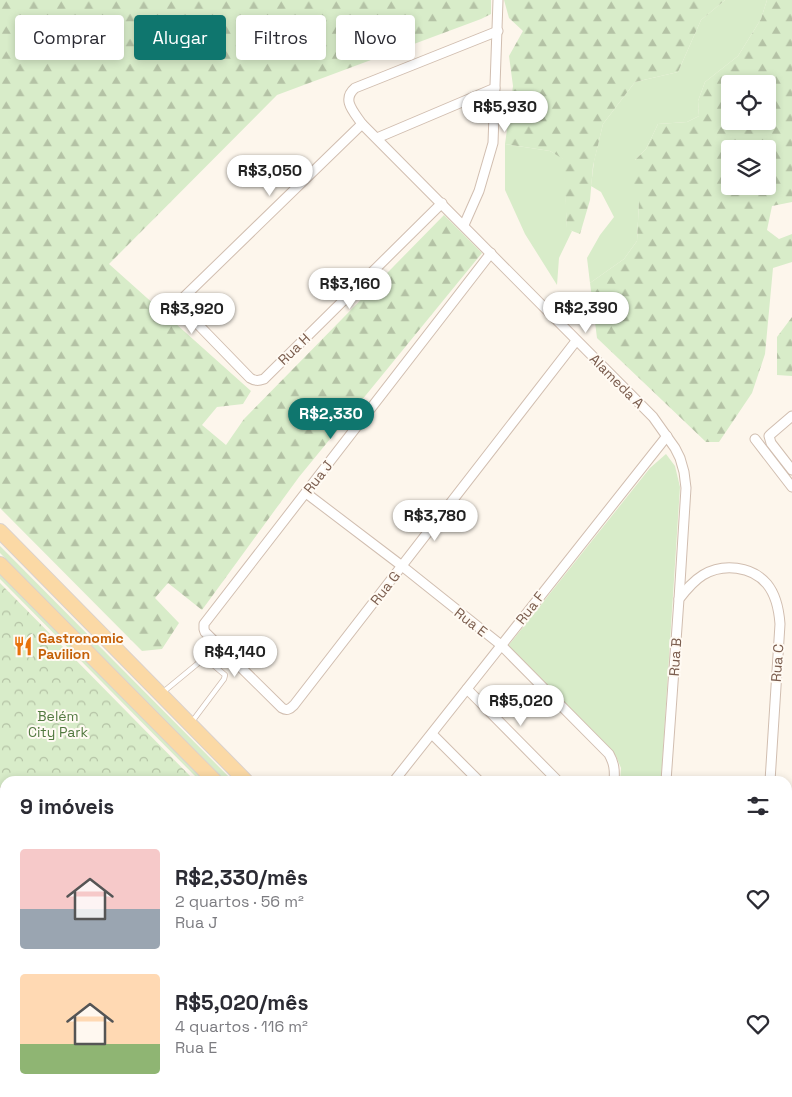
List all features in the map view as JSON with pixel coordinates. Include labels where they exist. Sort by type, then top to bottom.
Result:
[{"type":"main road","points":[[0,531],[241,776]]},
{"type":"main road","points":[[0,564],[210,776]]},
{"type":"street","points":[[464,225],[479,191],[493,143],[498,0]]},
{"type":"street","name":"Alameda A","points":[[498,31],[356,88],[348,97],[349,102],[362,124],[653,417],[667,436],[680,458],[686,488],[679,599]]},
{"type":"street","points":[[377,138],[495,88]]},
{"type":"street","name":"Rua H","points":[[362,124],[182,300],[184,310],[250,378],[260,381],[264,378],[442,204]]},
{"type":"street","name":"Rua J","points":[[282,708],[205,632],[204,624],[491,253]]},
{"type":"street","name":"Rua G","points":[[282,708],[285,710],[291,708],[576,340]]},
{"type":"street","points":[[792,416],[769,436],[770,444],[792,470]]},
{"type":"street","name":"Rua F","points":[[398,776],[667,436]]},
{"type":"street","points":[[755,439],[792,488]]},
{"type":"street","name":"Rua E","points":[[306,493],[402,566],[501,646],[608,754],[614,762],[614,776]]},
{"type":"street","name":"Rua C","points":[[679,599],[691,584],[702,575],[722,568],[746,570],[759,577],[774,595],[780,624],[770,776]]},
{"type":"street","name":"Rua B","points":[[666,776],[679,599]]},
{"type":"street","points":[[467,689],[553,776]]},
{"type":"street","points":[[432,734],[474,776]]},
{"type":"lane","points":[[161,694],[202,660],[206,659],[225,675],[224,680],[190,724]]},
{"type":"green space","points":[[0,0],[491,0],[491,14],[415,44],[415,15],[336,15],[336,60],[371,60],[277,95],[109,264],[251,391],[243,404],[217,407],[202,425],[226,445],[244,419],[444,215],[482,253],[299,477],[202,610],[168,583],[155,598],[179,623],[162,649],[142,651],[0,508]]},
{"type":"green space","points":[[504,0],[725,0],[701,20],[678,72],[635,82],[603,124],[593,166],[590,200],[580,234],[567,229],[563,159],[550,151],[505,144],[513,86],[509,56],[523,31],[509,18]]},
{"type":"green space","points":[[725,0],[767,0],[761,19],[738,56],[705,82],[698,101],[699,116],[687,122],[658,124],[646,149],[635,160],[639,201],[637,241],[624,259],[590,283],[587,258],[600,235],[614,217],[601,192],[591,186],[594,161],[603,124],[635,82],[678,72],[701,20]]},
{"type":"green space","points":[[767,0],[792,0],[792,202],[772,206],[767,230],[779,239],[792,234],[792,262],[773,268],[765,354],[752,393],[719,442],[706,442],[597,338],[590,283],[624,259],[637,241],[639,201],[627,189],[635,160],[646,149],[658,124],[687,122],[699,116],[698,101],[705,82],[738,56],[761,19]]},
{"type":"green space","points":[[505,144],[550,151],[564,159],[567,228],[572,231],[559,258],[557,285],[525,234],[505,190]]},
{"type":"green space","points":[[792,317],[792,376],[777,375],[777,337]]},
{"type":"green space","points":[[666,454],[675,466],[680,487],[661,776],[620,776],[621,768],[616,756],[508,646],[650,468]]},
{"type":"green space","points":[[0,546],[228,776],[221,776],[0,553]]},
{"type":"green space","points":[[0,574],[200,776],[195,776],[0,579]]},
{"type":"green space","name":"Belém City Park","points":[[0,583],[190,776],[0,776]]},
{"type":"place","name":"Gastronomic Pavilion","points":[[23,646]]}]
